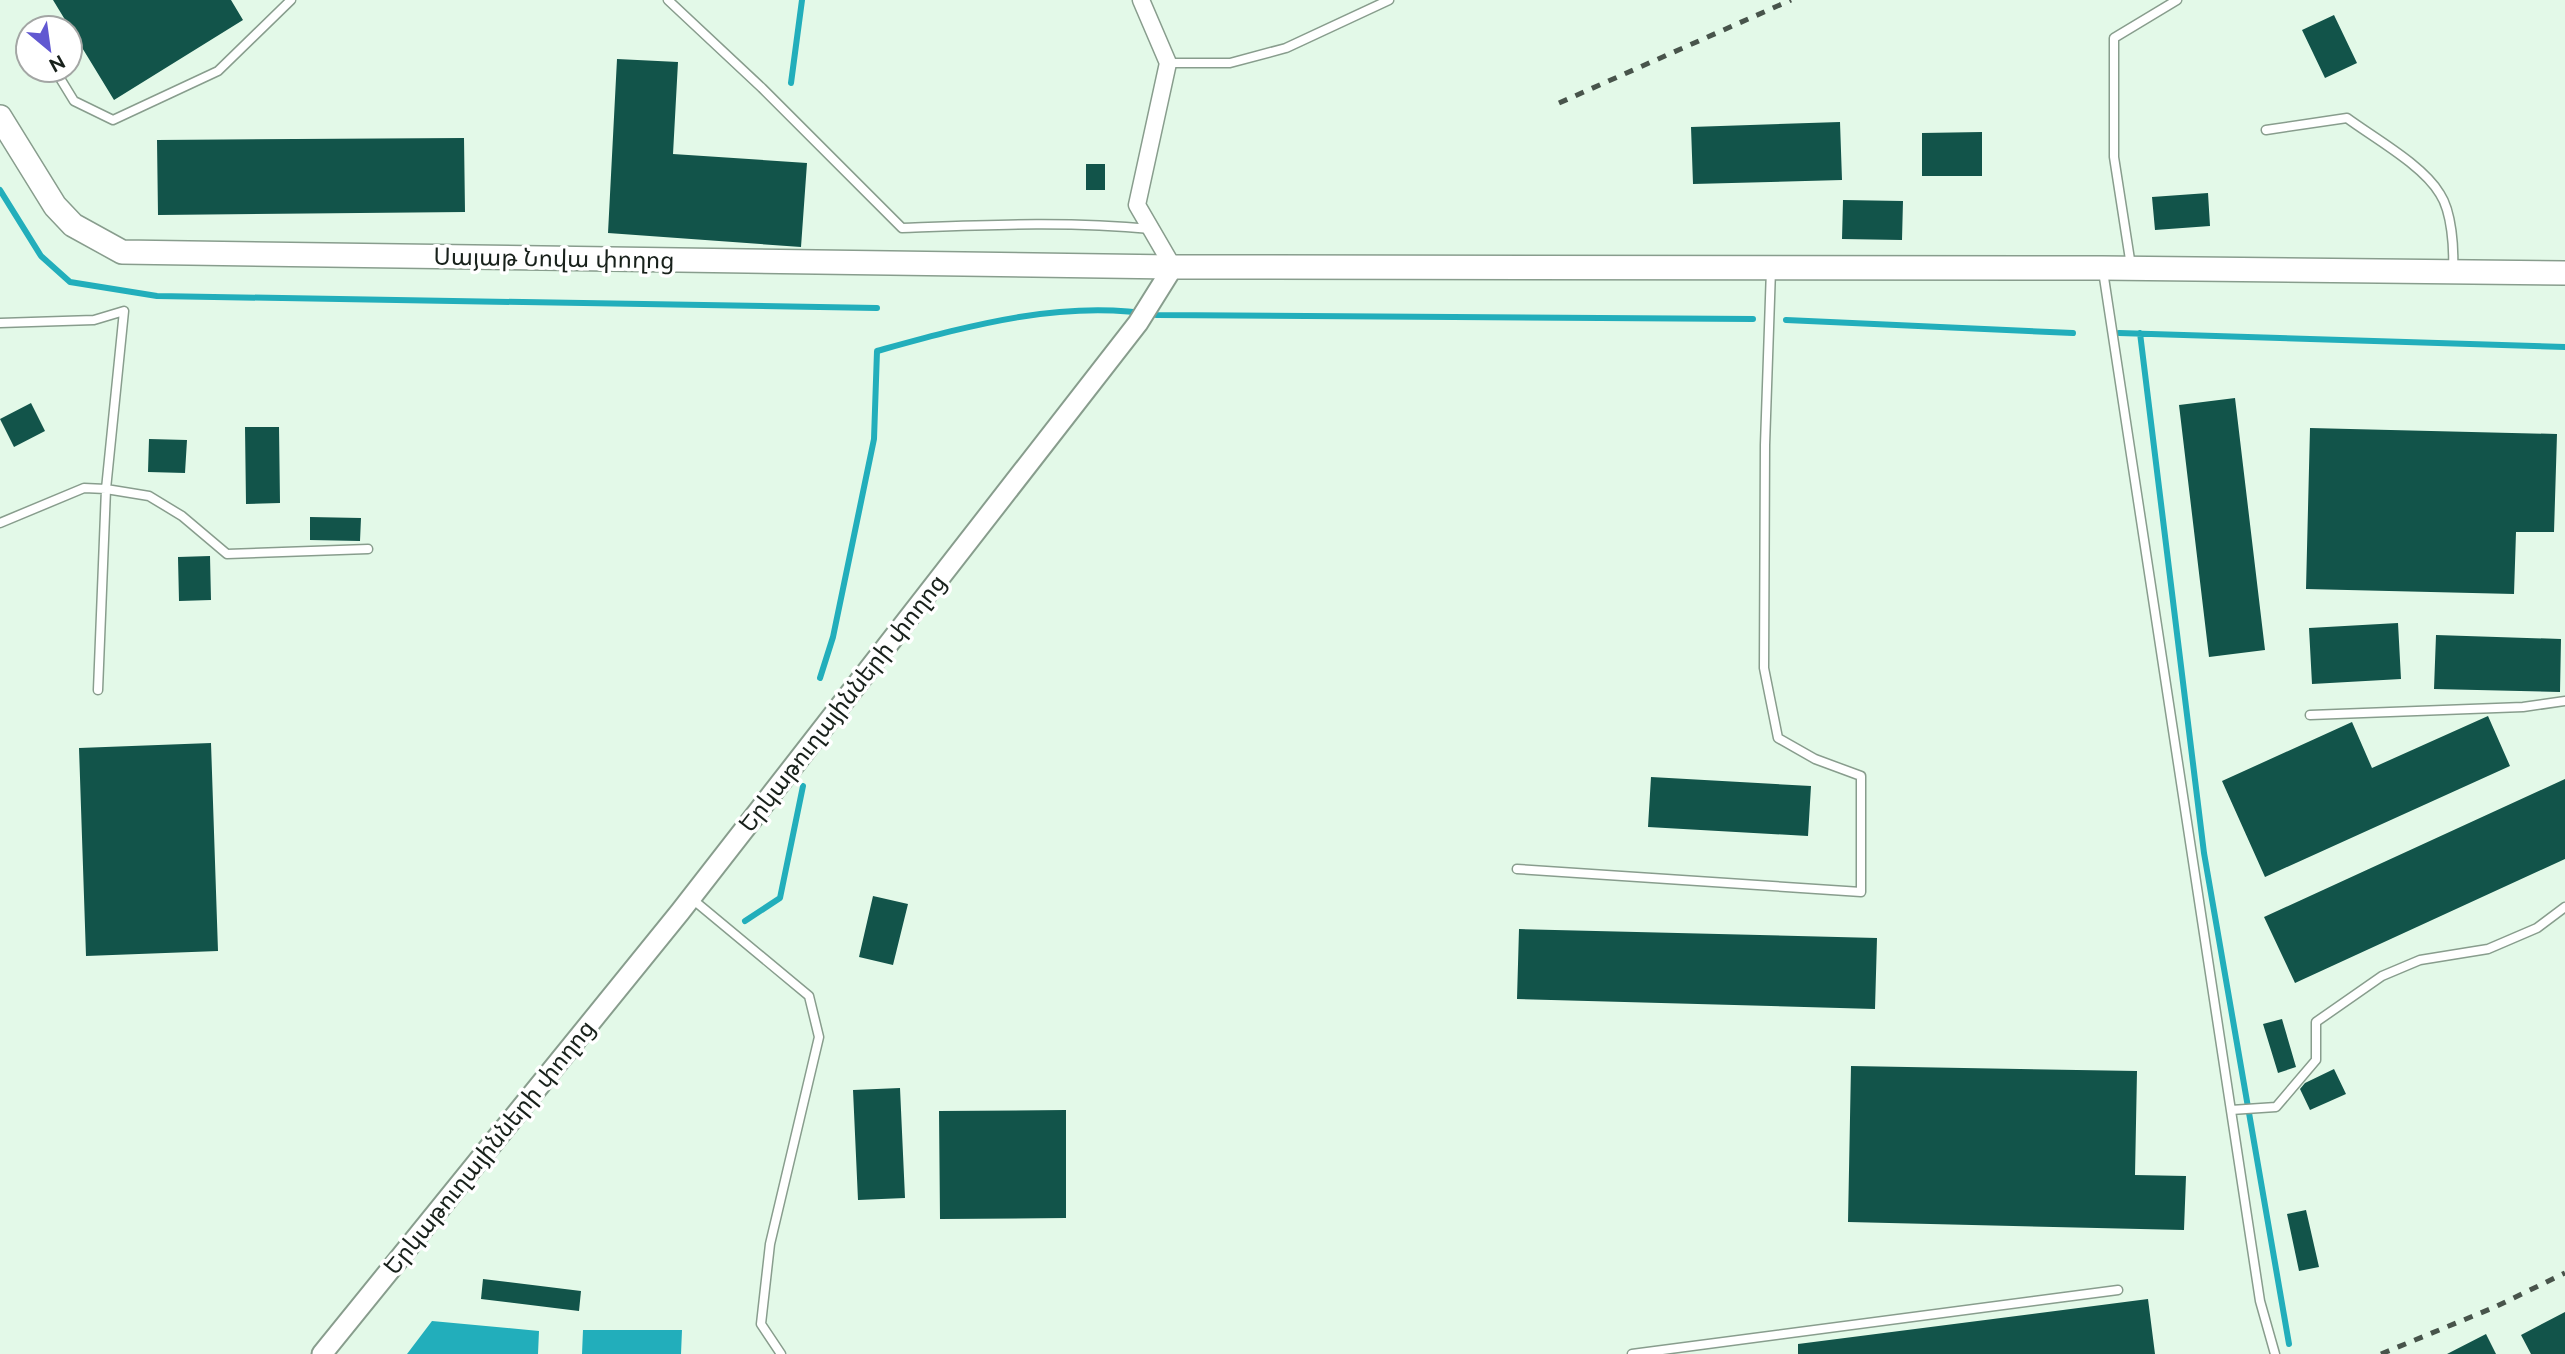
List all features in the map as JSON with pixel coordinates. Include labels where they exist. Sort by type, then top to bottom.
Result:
[{"type":"main road","name":"Սայաթ Նովա փողոց","points":[[0,117],[55,206],[74,225],[122,251],[1173,267],[2102,268],[2565,273]]},
{"type":"street","points":[[1141,0],[1168,63],[1137,205],[1173,267]]},
{"type":"street","name":"Երկաթուղայինների փողոց","points":[[322,1354],[691,898],[1138,323],[1173,267]]},
{"type":"lane","points":[[64,84],[74,101],[113,120],[218,71],[291,0]]},
{"type":"lane","points":[[668,0],[762,88],[902,228],[1026,224],[1151,229]]},
{"type":"lane","points":[[1168,63],[1230,63],[1286,48],[1389,0]]},
{"type":"lane","points":[[2131,269],[2114,157],[2114,38],[2177,0]]},
{"type":"lane","points":[[2266,130],[2347,117],[2414,167],[2441,195],[2454,244],[2453,272]]},
{"type":"lane","points":[[2102,268],[2236,1110],[2260,1301],[2275,1354]]},
{"type":"lane","points":[[1517,869],[1861,892],[1861,776],[1815,759],[1778,738],[1764,668],[1765,445],[1771,269]]},
{"type":"lane","points":[[0,323],[94,320],[124,311],[106,489],[98,690]]},
{"type":"lane","points":[[0,523],[84,488],[106,489],[149,496],[182,516],[227,554],[368,549]]},
{"type":"lane","points":[[2310,715],[2523,707],[2565,701]]},
{"type":"lane","points":[[691,898],[809,996],[818,1037],[770,1244],[761,1324],[781,1354]]},
{"type":"lane","points":[[2236,1110],[2276,1107],[2316,1060],[2316,1021],[2382,976],[2420,960],[2488,949],[2537,928],[2565,907]]},
{"type":"lane","points":[[1632,1354],[2118,1290]]},
{"type":"water","points":[[432,1321],[539,1331],[538,1354],[407,1354]]},
{"type":"water","points":[[583,1330],[682,1330],[681,1354],[582,1354]]},
{"type":"building","points":[[53,0],[231,0],[243,20],[114,100],[84,51],[84,14],[62,14]]},
{"type":"building","points":[[2334,15],[2357,63],[2325,78],[2302,30]]},
{"type":"building","points":[[617,59],[678,62],[673,154],[807,163],[801,247],[608,233]]},
{"type":"building","points":[[1840,122],[1842,180],[1693,184],[1691,127]]},
{"type":"building","points":[[1982,132],[1982,176],[1922,176],[1922,133]]},
{"type":"building","points":[[464,138],[465,212],[158,215],[157,140]]},
{"type":"building","points":[[1086,164],[1105,164],[1105,190],[1086,190]]},
{"type":"building","points":[[2208,193],[2210,226],[2155,230],[2152,197]]},
{"type":"building","points":[[1843,200],[1903,201],[1902,240],[1842,239]]},
{"type":"building","points":[[2235,398],[2265,650],[2209,657],[2179,405]]},
{"type":"building","points":[[31,403],[45,431],[14,447],[0,419]]},
{"type":"building","points":[[245,427],[279,427],[280,503],[246,504]]},
{"type":"building","points":[[2310,428],[2557,434],[2554,532],[2516,532],[2514,594],[2306,589]]},
{"type":"building","points":[[149,439],[187,440],[185,473],[148,472]]},
{"type":"building","points":[[310,517],[361,518],[360,541],[310,540]]},
{"type":"building","points":[[210,556],[211,600],[179,601],[178,557]]},
{"type":"building","points":[[2398,623],[2401,679],[2312,684],[2309,628]]},
{"type":"building","points":[[2436,635],[2561,639],[2560,692],[2434,689]]},
{"type":"building","points":[[2488,716],[2510,766],[2265,877],[2222,781],[2352,722],[2372,768]]},
{"type":"building","points":[[211,743],[218,951],[86,956],[79,748]]},
{"type":"building","points":[[1651,777],[1811,786],[1808,836],[1648,827]]},
{"type":"building","points":[[2565,779],[2565,859],[2295,983],[2264,917]]},
{"type":"building","points":[[873,896],[908,904],[893,965],[859,957]]},
{"type":"building","points":[[1519,929],[1877,938],[1875,1009],[1517,999]]},
{"type":"building","points":[[2282,1019],[2296,1067],[2278,1073],[2263,1024]]},
{"type":"building","points":[[1851,1066],[2137,1071],[2135,1175],[2186,1176],[2184,1230],[1848,1222]]},
{"type":"building","points":[[2334,1069],[2346,1094],[2310,1110],[2300,1089],[2305,1083]]},
{"type":"building","points":[[900,1088],[905,1198],[858,1200],[853,1090]]},
{"type":"building","points":[[1066,1110],[1066,1218],[940,1219],[939,1111]]},
{"type":"building","points":[[2306,1210],[2319,1267],[2299,1271],[2287,1214]]},
{"type":"building","points":[[483,1279],[581,1291],[579,1311],[481,1299]]},
{"type":"building","points":[[2148,1299],[2155,1354],[1798,1354],[1798,1344]]},
{"type":"building","points":[[2565,1312],[2565,1354],[2531,1354],[2521,1335]]},
{"type":"building","points":[[2486,1334],[2496,1354],[2447,1354]]},
{"type":"waterway","points":[[791,83],[802,0]]},
{"type":"waterway","points":[[0,190],[41,256],[70,282],[157,296],[877,308]]},
{"type":"waterway","points":[[820,678],[833,637],[874,439],[877,351],[981,324],[1086,310],[1157,315],[1753,319]]},
{"type":"waterway","points":[[1786,320],[2073,333]]},
{"type":"waterway","points":[[2119,333],[2565,347]]},
{"type":"waterway","points":[[2140,333],[2204,853],[2289,1344]]},
{"type":"waterway","points":[[745,921],[780,898],[803,786]]},
{"type":"railway","points":[[1559,103],[1791,0]]},
{"type":"railway","points":[[2381,1354],[2495,1307],[2565,1273]]}]
